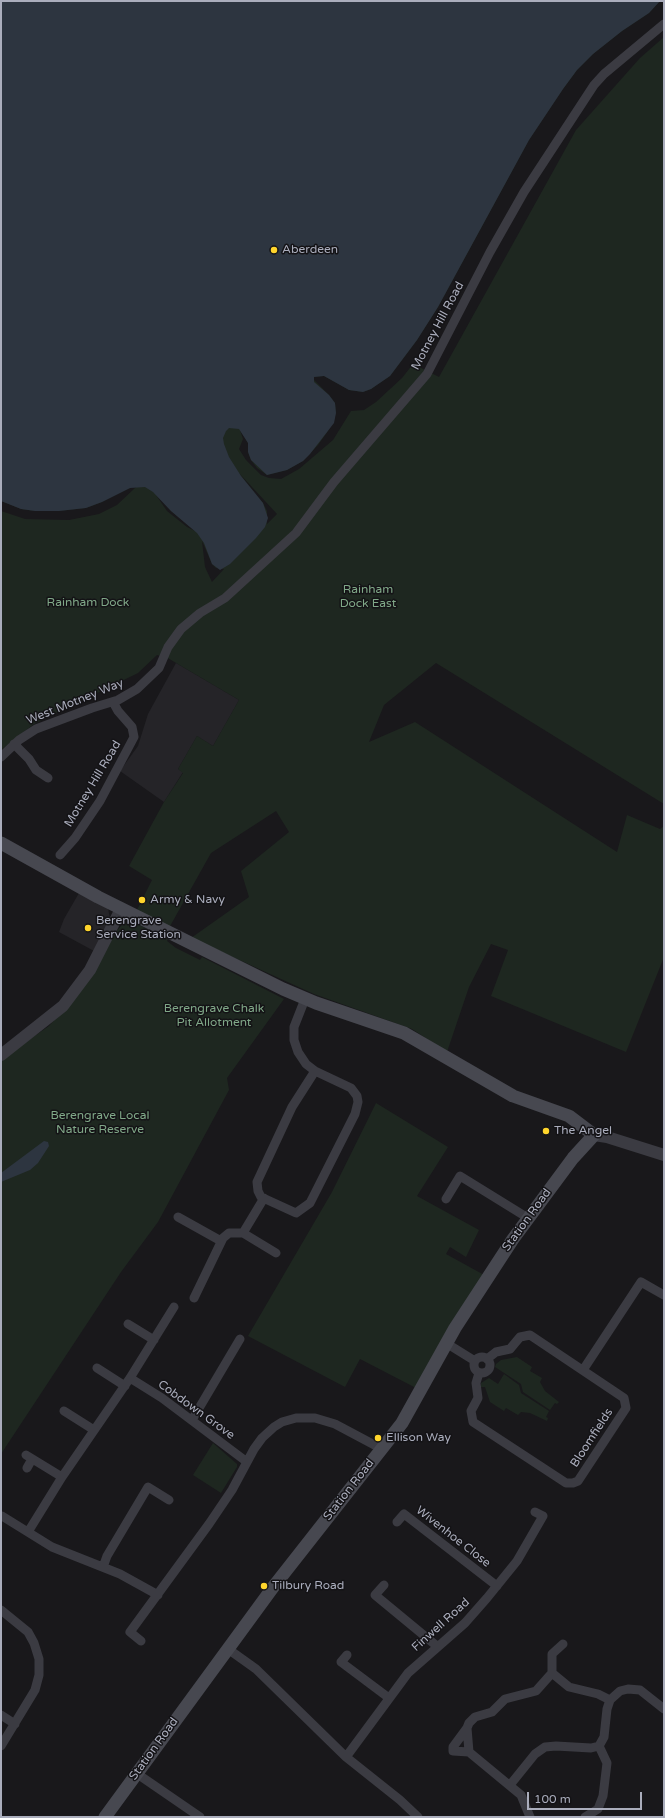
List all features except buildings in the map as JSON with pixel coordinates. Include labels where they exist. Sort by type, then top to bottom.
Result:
[{"type":"main road","points":[[1,843],[121,909],[305,998],[404,1033],[509,1094],[569,1116],[594,1135]]},
{"type":"main road","name":"Station Road","points":[[105,1817],[298,1555],[402,1423],[446,1343],[528,1218],[573,1158],[594,1135]]},
{"type":"street","name":"Motney Hill Road","points":[[181,629],[200,613],[225,598],[296,533],[334,482],[427,374],[490,252],[524,192],[580,104],[600,78],[664,24]]},
{"type":"street","name":"West Motney Way","points":[[1,757],[14,744],[36,729],[92,708],[113,702],[133,692],[152,676],[160,666],[165,651],[181,629]]},
{"type":"street","name":"Motney Hill Road","points":[[60,855],[75,838],[100,801],[134,737],[132,727],[118,711],[113,702]]},
{"type":"street","points":[[14,744],[29,759],[36,770],[48,778]]},
{"type":"street","points":[[1,1055],[63,1006],[90,970],[121,909]]},
{"type":"street","points":[[305,998],[296,1022],[294,1038],[299,1054],[306,1064],[315,1071],[339,1081],[352,1089],[358,1099],[357,1111],[310,1203],[296,1213],[264,1198],[258,1191],[257,1182],[292,1107],[315,1071]]},
{"type":"street","points":[[594,1135],[607,1137],[664,1155]]},
{"type":"street","points":[[446,1199],[460,1176],[528,1218]]},
{"type":"street","points":[[243,1233],[264,1198]]},
{"type":"street","points":[[178,1217],[221,1241]]},
{"type":"street","points":[[194,1298],[221,1241],[229,1234],[243,1233],[276,1252]]},
{"type":"street","points":[[583,1370],[641,1282],[664,1296]]},
{"type":"street","points":[[28,1532],[62,1477],[128,1382],[174,1307]]},
{"type":"street","points":[[128,1324],[154,1340]]},
{"type":"street","name":"Bloomfields","points":[[530,1335],[624,1398],[626,1408],[578,1481],[566,1483],[473,1422],[471,1411],[478,1398],[476,1383],[479,1373],[474,1368],[475,1361],[480,1357],[487,1359],[496,1352],[510,1349],[520,1337],[530,1335]]},
{"type":"street","points":[[192,1420],[240,1339]]},
{"type":"street","points":[[446,1343],[475,1361]]},
{"type":"street","points":[[479,1373],[485,1373],[488,1370],[490,1366],[487,1359]]},
{"type":"street","name":"Cobdown Grove","points":[[97,1368],[128,1382],[192,1420],[247,1462]]},
{"type":"street","points":[[64,1411],[94,1430]]},
{"type":"street","points":[[141,1641],[130,1632],[132,1628],[210,1524],[232,1490],[247,1462],[267,1432],[282,1422],[306,1417],[324,1420],[382,1450]]},
{"type":"street","points":[[27,1468],[29,1457],[62,1477]]},
{"type":"street","points":[[103,1567],[107,1556],[148,1487],[169,1500]]},
{"type":"street","name":"Finwell Road","points":[[346,1757],[408,1673],[465,1622],[517,1561],[543,1516],[535,1512]]},
{"type":"street","name":"Wivenhoe Close","points":[[397,1522],[404,1514],[497,1586]]},
{"type":"street","points":[[2,1516],[52,1547],[135,1581],[158,1595]]},
{"type":"street","points":[[384,1585],[375,1595],[438,1647]]},
{"type":"street","points":[[1,1610],[28,1632],[34,1643],[39,1658],[39,1675],[35,1690],[1,1746]]},
{"type":"street","points":[[530,1817],[525,1801],[510,1785],[469,1752],[453,1751],[453,1747],[471,1720],[492,1712],[505,1699],[536,1691],[552,1673],[552,1654],[563,1644]]},
{"type":"street","points":[[228,1649],[256,1669],[346,1757],[400,1800],[418,1817]]},
{"type":"street","points":[[347,1655],[341,1662],[389,1698]]},
{"type":"street","points":[[552,1673],[569,1687],[598,1694],[610,1700]]},
{"type":"street","points":[[510,1785],[535,1754],[545,1748],[556,1746],[591,1748],[599,1746],[604,1737],[607,1709],[610,1700],[620,1691],[636,1689],[644,1693],[664,1709]]},
{"type":"street","points":[[1,1715],[15,1724]]},
{"type":"street","points":[[467,1728],[469,1752]]},
{"type":"street","points":[[585,1817],[598,1809],[603,1796],[607,1764],[599,1746]]},
{"type":"street","points":[[136,1773],[200,1817]]},
{"type":"shaded area","points":[[1,1],[660,1],[649,13],[622,31],[593,54],[577,70],[563,89],[529,140],[438,307],[417,340],[390,376],[371,389],[363,392],[349,390],[324,376],[314,377],[314,382],[329,395],[335,403],[336,413],[334,423],[303,461],[287,470],[267,475],[251,460],[248,452],[248,443],[239,429],[229,428],[226,431],[223,438],[229,457],[241,476],[263,503],[268,518],[265,527],[256,538],[230,564],[220,570],[212,564],[204,543],[197,533],[171,511],[153,492],[145,487],[130,488],[86,508],[59,511],[35,511],[21,509],[1,501]]},
{"type":"shaded area","points":[[176,663],[239,700],[213,746],[197,736],[178,769],[183,772],[164,802],[120,771],[138,746],[148,714]]},
{"type":"shaded area","points":[[79,893],[108,908],[110,919],[94,951],[59,932],[64,919]]},
{"type":"shaded area","points":[[44,1141],[48,1142],[49,1146],[38,1163],[30,1170],[1,1182],[1,1173]]},
{"type":"green space","points":[[1,1],[660,1],[649,13],[622,31],[593,54],[577,70],[563,89],[529,140],[438,307],[417,340],[390,376],[371,389],[363,392],[349,390],[324,376],[314,377],[313,379],[335,403],[336,413],[328,431],[318,445],[303,461],[287,470],[267,475],[257,468],[251,460],[248,452],[248,443],[240,430],[243,439],[239,449],[246,460],[261,475],[269,478],[281,479],[299,469],[333,440],[351,411],[364,410],[376,402],[402,378],[413,364],[439,377],[576,130],[640,58],[664,37],[664,804],[436,663],[384,705],[369,742],[415,722],[617,852],[627,815],[660,829],[664,826],[664,957],[626,1052],[491,996],[508,950],[491,944],[469,987],[447,1052],[412,1029],[314,994],[191,938],[249,897],[241,871],[289,832],[276,811],[211,853],[169,928],[136,912],[152,880],[129,866],[164,802],[183,773],[178,769],[197,736],[213,746],[239,700],[166,657],[157,655],[138,673],[34,724],[1,750],[1,511],[25,519],[69,520],[99,514],[117,505],[136,487],[130,488],[86,508],[59,511],[35,511],[21,509],[1,501]],"holes":[[[239,473],[277,514],[267,524],[267,511],[263,503]],[[156,495],[171,511],[195,531],[187,527],[167,511]],[[202,541],[212,564],[216,568],[224,569],[212,582],[205,567]]]},
{"type":"green space","name":"Berengrave Local Nature Reserve","points":[[127,919],[168,939],[167,941],[176,948],[200,960],[202,957],[284,999],[227,1078],[229,1090],[158,1222],[121,1272],[1,1454],[1,1059],[49,1026],[76,996],[108,941]]},
{"type":"green space","points":[[376,1103],[448,1147],[417,1196],[479,1230],[466,1257],[450,1247],[446,1254],[486,1276],[416,1388],[360,1359],[345,1387],[248,1336],[332,1192]]},
{"type":"green space","points":[[517,1357],[532,1367],[530,1371],[542,1378],[540,1382],[545,1391],[559,1402],[557,1404],[555,1403],[550,1410],[523,1392],[521,1384],[495,1367],[501,1360]]},
{"type":"green space","points":[[504,1374],[519,1385],[521,1393],[549,1411],[546,1417],[548,1418],[547,1421],[530,1413],[521,1412],[518,1415],[506,1408],[504,1411],[490,1402],[485,1387],[481,1387],[481,1383],[489,1378],[498,1384]]},
{"type":"green space","points":[[213,1443],[237,1464],[237,1467],[221,1493],[193,1475]]},
{"type":"place","name":"Aberdeen","points":[[274,250]]},
{"type":"place","name":"Army & Navy","points":[[142,900]]},
{"type":"place","name":"Berengrave Service Station","points":[[88,928]]},
{"type":"place","name":"The Angel","points":[[546,1131]]},
{"type":"place","name":"Ellison Way","points":[[378,1438]]},
{"type":"place","name":"Tilbury Road","points":[[264,1586]]},
{"type":"park label","name":"Rainham Dock East","points":[[368,597]]},
{"type":"park label","name":"Rainham Dock","points":[[88,603]]},
{"type":"park label","name":"Berengrave Chalk Pit Allotment","points":[[214,1016]]}]
